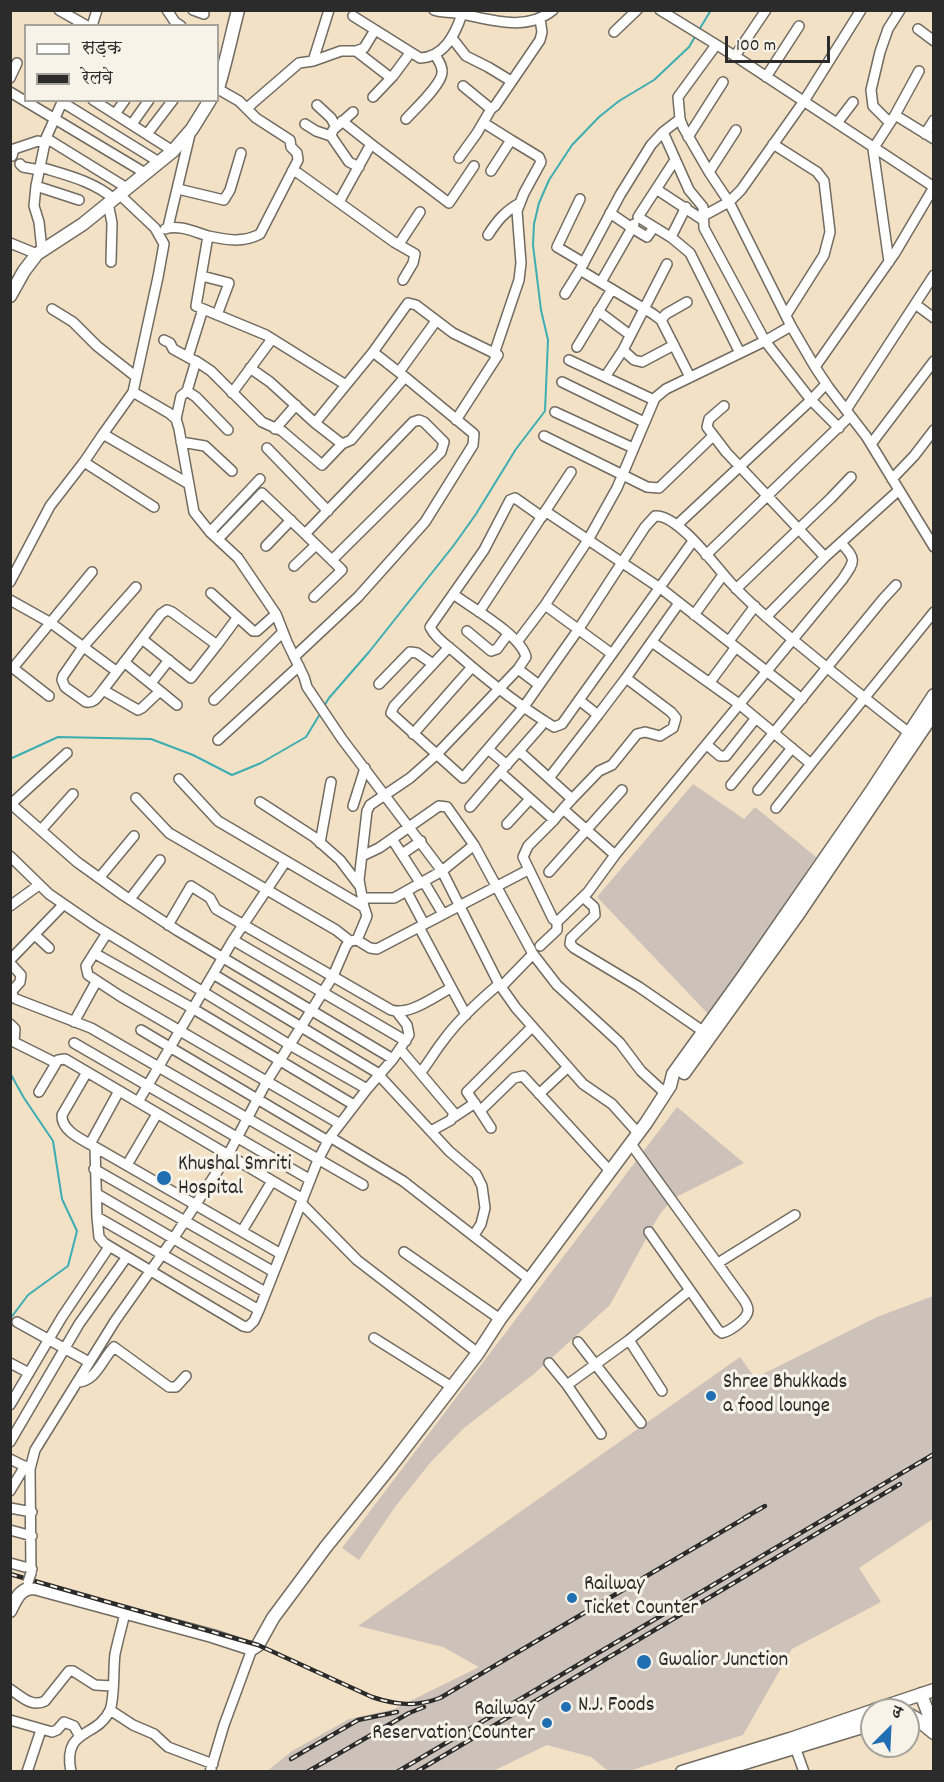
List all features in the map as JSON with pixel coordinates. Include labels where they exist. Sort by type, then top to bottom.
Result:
[{"type":"main road","points":[[219,79],[229,52],[238,10]]},
{"type":"main road","points":[[10,296],[24,270],[39,252],[83,224],[173,150],[192,129],[209,102]]},
{"type":"main road","points":[[914,736],[933,695]]},
{"type":"main road","points":[[30,1578],[34,1588],[212,1636],[252,1650],[258,1645],[273,1618],[478,1353],[500,1319],[634,1138],[668,1089],[673,1074],[708,1035],[914,736],[933,713]]},
{"type":"main road","points":[[10,1611],[30,1578]]},
{"type":"main road","points":[[928,1698],[933,1731]]},
{"type":"main road","points":[[682,1772],[860,1715]]},
{"type":"main road","points":[[920,1721],[933,1731]]},
{"type":"main road","points":[[715,1772],[860,1728]]},
{"type":"street","points":[[59,10],[84,24]]},
{"type":"street","points":[[167,10],[178,24]]},
{"type":"street","points":[[193,10],[204,14]]},
{"type":"street","points":[[313,61],[329,10]]},
{"type":"street","points":[[434,10],[494,22],[515,23],[540,19],[554,10]]},
{"type":"street","points":[[614,32],[637,10]]},
{"type":"street","points":[[660,10],[804,101],[933,187],[889,262],[815,366]]},
{"type":"street","points":[[735,57],[766,10]]},
{"type":"street","points":[[704,218],[729,202],[741,190],[804,101],[861,10]]},
{"type":"street","points":[[900,10],[888,29],[880,52],[871,90],[873,106],[893,119],[929,136],[933,120]]},
{"type":"street","points":[[353,16],[410,53],[420,58],[431,58],[452,38],[462,14]]},
{"type":"street","points":[[459,158],[484,123],[490,109],[495,106],[540,40],[542,32],[540,19]]},
{"type":"street","points":[[766,77],[799,26]]},
{"type":"street","points":[[918,29],[933,41]]},
{"type":"street","points":[[247,108],[299,63],[364,48],[375,30]]},
{"type":"street","points":[[452,38],[466,56],[511,81]]},
{"type":"street","points":[[713,44],[678,97],[680,119],[708,172],[729,202],[791,326],[826,384],[871,444],[933,547]]},
{"type":"street","points":[[356,51],[391,78]]},
{"type":"street","points":[[373,97],[410,53]]},
{"type":"street","points":[[406,119],[438,83],[442,73],[441,65],[435,55]]},
{"type":"street","points":[[10,78],[17,63]]},
{"type":"street","points":[[889,262],[873,149],[893,119],[919,71]]},
{"type":"street","points":[[688,136],[723,82]]},
{"type":"street","points":[[158,234],[168,227],[178,227],[230,241],[250,239],[260,234],[298,160],[290,140],[256,118],[219,83]]},
{"type":"street","points":[[463,86],[490,109]]},
{"type":"street","points":[[12,97],[56,119],[145,173]]},
{"type":"street","points":[[10,243],[39,252],[39,222],[34,206],[36,186],[46,140],[63,102]]},
{"type":"street","points":[[65,102],[159,162]]},
{"type":"street","points":[[98,102],[173,150]]},
{"type":"street","points":[[115,114],[124,102]]},
{"type":"street","points":[[132,124],[148,102]]},
{"type":"street","points":[[147,134],[171,102]]},
{"type":"street","points":[[837,123],[853,102]]},
{"type":"street","points":[[317,105],[339,124],[371,144],[448,203],[474,166]]},
{"type":"street","points":[[331,136],[339,124],[353,112]]},
{"type":"street","points":[[565,294],[651,145],[680,119]]},
{"type":"street","points":[[484,123],[539,157],[541,162],[517,211],[521,263],[519,280],[494,354]]},
{"type":"street","points":[[305,124],[331,136],[349,162],[358,167]]},
{"type":"street","points":[[168,227],[192,129]]},
{"type":"street","points":[[708,172],[736,130]]},
{"type":"street","points":[[663,132],[689,190],[701,203],[704,228],[765,341],[811,400],[838,428]]},
{"type":"street","points":[[10,582],[50,506],[133,392],[164,244],[155,228],[46,140],[14,149],[12,156]]},
{"type":"street","points":[[491,171],[511,140]]},
{"type":"street","points":[[339,202],[371,144]]},
{"type":"street","points":[[773,144],[817,172],[824,181],[830,232],[824,255],[786,315]]},
{"type":"street","points":[[178,189],[224,200],[230,190],[241,153]]},
{"type":"street","points":[[601,282],[638,217],[675,160]]},
{"type":"street","points":[[20,164],[23,167],[81,180],[117,196]]},
{"type":"street","points":[[292,171],[415,254],[403,280]]},
{"type":"street","points":[[36,186],[79,200]]},
{"type":"street","points":[[656,189],[704,218]]},
{"type":"street","points":[[111,262],[112,223],[117,196]]},
{"type":"street","points":[[580,199],[556,247],[601,282],[661,320],[690,377]]},
{"type":"street","points":[[488,235],[509,209],[520,203]]},
{"type":"street","points":[[670,237],[686,207]]},
{"type":"street","points":[[399,244],[420,212]]},
{"type":"street","points":[[610,213],[647,237],[654,227]]},
{"type":"street","points":[[638,217],[685,248],[693,258],[740,353]]},
{"type":"street","points":[[208,236],[196,306],[272,339],[346,385]]},
{"type":"street","points":[[605,377],[623,350],[667,264]]},
{"type":"street","points":[[706,555],[838,428],[933,275]]},
{"type":"street","points":[[202,276],[229,283],[218,315]]},
{"type":"street","points":[[578,347],[612,289]]},
{"type":"street","points":[[661,320],[666,314],[687,302]]},
{"type":"street","points":[[315,423],[373,352],[408,303],[416,305],[453,333],[498,356],[456,420]]},
{"type":"street","points":[[915,304],[933,318]]},
{"type":"street","points":[[52,309],[73,322],[97,346],[135,376]]},
{"type":"street","points":[[203,309],[187,391],[181,396],[176,419],[195,512],[210,532],[238,558],[276,614],[307,687],[442,871],[500,985],[516,1008],[583,1084],[612,1104],[747,1306],[748,1312],[745,1317],[727,1332],[722,1333],[649,1232]]},
{"type":"street","points":[[598,311],[630,335]]},
{"type":"street","points":[[164,340],[170,343],[173,349],[211,371],[262,422],[282,431],[322,465],[342,444],[351,440],[402,374],[436,321]]},
{"type":"street","points":[[517,642],[545,605],[588,540],[617,488],[654,400],[666,388],[765,341],[791,326]]},
{"type":"street","points":[[232,393],[272,339]]},
{"type":"street","points":[[623,350],[634,360],[642,362],[674,345]]},
{"type":"street","points":[[218,740],[298,664],[425,522],[473,445],[474,434],[373,352]]},
{"type":"street","points":[[568,360],[654,400]]},
{"type":"street","points":[[871,444],[933,361]]},
{"type":"street","points":[[250,368],[342,444]]},
{"type":"street","points":[[562,382],[644,422]]},
{"type":"street","points":[[677,525],[826,384]]},
{"type":"street","points":[[187,391],[196,397],[228,430]]},
{"type":"street","points":[[133,392],[176,419]]},
{"type":"street","points":[[275,429],[296,405]]},
{"type":"street","points":[[724,406],[706,424],[713,436],[825,557]]},
{"type":"street","points":[[555,412],[633,448]]},
{"type":"street","points":[[305,534],[413,422],[419,420],[424,422],[444,442],[441,452],[332,560]]},
{"type":"street","points":[[892,479],[914,456],[933,430]]},
{"type":"street","points":[[103,434],[189,484]]},
{"type":"street","points":[[544,436],[623,473],[647,487],[659,488],[713,436]]},
{"type":"street","points":[[181,442],[206,446],[232,471]]},
{"type":"street","points":[[267,448],[328,511]]},
{"type":"street","points":[[84,462],[154,507]]},
{"type":"street","points":[[479,612],[572,472]]},
{"type":"street","points":[[736,589],[851,477]]},
{"type":"street","points":[[210,532],[260,479]]},
{"type":"street","points":[[766,617],[825,557],[899,490]]},
{"type":"street","points":[[218,539],[262,493],[342,570],[314,597]]},
{"type":"street","points":[[693,541],[659,588],[562,724],[554,727],[498,690],[430,627],[484,550],[510,500],[515,498],[588,540],[659,588],[802,699]]},
{"type":"street","points":[[449,647],[391,710],[393,716],[463,778],[523,708],[578,630],[645,527],[655,516],[667,517],[766,617],[914,736]]},
{"type":"street","points":[[223,518],[231,526]]},
{"type":"street","points":[[266,546],[291,520]]},
{"type":"street","points":[[540,946],[557,930],[557,922],[582,897],[843,580],[854,560],[841,543]]},
{"type":"street","points":[[294,566],[316,545]]},
{"type":"street","points":[[49,696],[11,669],[92,572]]},
{"type":"street","points":[[694,615],[723,575]]},
{"type":"street","points":[[731,785],[896,585]]},
{"type":"street","points":[[136,587],[83,647],[63,676],[63,683],[72,692],[90,702],[94,700],[161,614],[167,610],[217,645]]},
{"type":"street","points":[[211,593],[249,629],[257,631],[276,614]]},
{"type":"street","points":[[359,885],[367,811],[370,805],[410,778],[436,755],[518,669],[526,657],[526,653],[508,634],[453,594]]},
{"type":"street","points":[[10,600],[51,623],[116,671]]},
{"type":"street","points":[[549,778],[626,678],[679,603]]},
{"type":"street","points":[[545,605],[612,654]]},
{"type":"street","points":[[710,682],[755,606]]},
{"type":"street","points":[[776,808],[933,612]]},
{"type":"street","points":[[142,639],[191,678],[237,618]]},
{"type":"street","points":[[467,631],[491,651],[496,649],[508,634]]},
{"type":"street","points":[[214,700],[283,632]]},
{"type":"street","points":[[652,642],[739,704],[811,764]]},
{"type":"street","points":[[379,684],[410,652],[417,653],[433,663]]},
{"type":"street","points":[[151,683],[169,660]]},
{"type":"street","points":[[124,662],[177,705]]},
{"type":"street","points":[[413,734],[472,667]]},
{"type":"street","points":[[518,669],[540,684]]},
{"type":"street","points":[[557,922],[553,919],[528,870],[522,857],[524,852],[599,771],[612,765],[637,734],[645,732],[660,736],[666,734],[675,723],[676,718],[666,707],[626,678]]},
{"type":"street","points":[[103,690],[138,710],[160,691]]},
{"type":"street","points":[[579,700],[598,715]]},
{"type":"street","points":[[707,745],[720,756],[726,756],[756,718]]},
{"type":"street","points":[[470,807],[541,726]]},
{"type":"street","points":[[758,790],[792,748]]},
{"type":"street","points":[[489,750],[507,765]]},
{"type":"street","points":[[519,751],[572,799]]},
{"type":"street","points":[[67,753],[11,805],[77,862],[168,925],[393,1059]]},
{"type":"street","points":[[353,806],[365,768]]},
{"type":"street","points":[[500,772],[554,820]]},
{"type":"street","points":[[179,779],[218,821],[286,861],[364,902],[388,899],[407,892],[442,871],[474,845]]},
{"type":"street","points":[[358,789],[374,779]]},
{"type":"street","points":[[320,843],[331,782]]},
{"type":"street","points":[[549,872],[622,790]]},
{"type":"street","points":[[41,830],[72,794]]},
{"type":"street","points":[[136,798],[169,833],[370,948],[377,949],[528,870]]},
{"type":"street","points":[[507,824],[530,799]]},
{"type":"street","points":[[10,1491],[28,1467],[35,1450],[115,1321],[185,1222],[228,1155],[267,1081],[333,976],[346,946],[353,940],[367,916],[359,885],[340,860],[320,843],[260,802]]},
{"type":"street","points":[[362,856],[373,852],[443,805],[447,807],[474,845],[533,954],[557,985],[577,1006],[620,1043],[641,1071],[668,1089]]},
{"type":"street","points":[[563,809],[615,855]]},
{"type":"street","points":[[100,878],[134,836]]},
{"type":"street","points":[[392,839],[443,914]]},
{"type":"street","points":[[402,854],[421,841]]},
{"type":"street","points":[[10,856],[63,905],[202,992],[367,1089]]},
{"type":"street","points":[[130,899],[160,860]]},
{"type":"street","points":[[138,1102],[233,940],[286,861]]},
{"type":"street","points":[[10,906],[39,885]]},
{"type":"street","points":[[168,925],[191,886],[210,898],[216,909],[391,1010],[397,1012],[411,1009],[452,988]]},
{"type":"street","points":[[407,892],[466,1015]]},
{"type":"street","points":[[582,897],[594,907],[595,915],[571,938],[570,944],[639,987],[708,1035]]},
{"type":"street","points":[[63,905],[10,962],[21,975],[20,982],[12,991],[13,997],[91,1028],[363,1185]]},
{"type":"street","points":[[107,933],[86,966],[88,975],[96,982],[340,1124]]},
{"type":"street","points":[[34,934],[49,948]]},
{"type":"street","points":[[233,940],[323,992],[403,1045],[454,1113],[454,1117]]},
{"type":"street","points":[[94,952],[354,1105]]},
{"type":"street","points":[[421,1072],[443,1040],[466,1015],[533,954]]},
{"type":"street","points":[[213,974],[371,1068],[449,1151],[476,1174],[482,1186],[485,1208],[481,1224],[474,1235]]},
{"type":"street","points":[[74,1022],[96,982]]},
{"type":"street","points":[[119,1091],[92,1145],[99,1237],[108,1247],[149,1272],[243,1326],[251,1325],[260,1310],[309,1179],[329,1139],[403,1045],[409,1031],[397,1012]]},
{"type":"street","points":[[10,1024],[15,1029],[12,1041],[56,1063]]},
{"type":"street","points":[[491,1128],[467,1092],[532,1027]]},
{"type":"street","points":[[141,1030],[402,1181],[530,1280]]},
{"type":"street","points":[[74,1043],[309,1179]]},
{"type":"street","points":[[39,1092],[58,1060],[62,1058],[272,1181],[302,1201],[357,1260],[478,1353]]},
{"type":"street","points":[[539,1094],[568,1067]]},
{"type":"street","points":[[87,1072],[61,1119],[68,1129],[281,1254]]},
{"type":"street","points":[[431,1131],[477,1107],[514,1078],[523,1076],[610,1171]]},
{"type":"street","points":[[127,1165],[157,1114]]},
{"type":"street","points":[[94,1169],[274,1272]]},
{"type":"street","points":[[242,1231],[272,1181]]},
{"type":"street","points":[[97,1194],[266,1292]]},
{"type":"street","points":[[718,1263],[795,1215]]},
{"type":"street","points":[[97,1217],[161,1256],[260,1310]]},
{"type":"street","points":[[10,1405],[48,1340],[108,1247]]},
{"type":"street","points":[[404,1252],[500,1319]]},
{"type":"street","points":[[10,1442],[64,1348],[126,1257]]},
{"type":"street","points":[[567,1385],[629,1340],[690,1290]]},
{"type":"street","points":[[17,1322],[89,1362]]},
{"type":"street","points":[[374,1338],[452,1387]]},
{"type":"street","points":[[629,1340],[663,1391]]},
{"type":"street","points":[[578,1342],[641,1423]]},
{"type":"street","points":[[77,1382],[90,1379],[114,1347],[169,1387],[176,1387],[186,1376]]},
{"type":"street","points":[[10,1363],[29,1373]]},
{"type":"street","points":[[549,1363],[601,1434]]},
{"type":"street","points":[[10,1459],[28,1467]]},
{"type":"street","points":[[28,1467],[32,1512],[30,1578]]},
{"type":"street","points":[[10,1508],[32,1512]]},
{"type":"street","points":[[10,1530],[32,1536]]},
{"type":"street","points":[[10,1563],[30,1578]]},
{"type":"street","points":[[71,1772],[70,1753],[79,1735],[92,1730],[110,1710],[115,1654],[125,1612]]},
{"type":"street","points":[[110,1710],[133,1725],[154,1734],[168,1746],[212,1768],[224,1725],[252,1650]]},
{"type":"street","points":[[10,1689],[30,1702],[40,1704],[69,1671],[73,1671],[95,1685],[112,1686]]},
{"type":"street","points":[[10,1720],[52,1732],[64,1722],[74,1726],[79,1735]]},
{"type":"street","points":[[27,1772],[41,1730]]},
{"type":"street","points":[[795,1747],[804,1772]]},
{"type":"shaded area","points":[[693,784],[744,819],[755,807],[816,857],[710,1016],[597,897]]},
{"type":"shaded area","points":[[677,1107],[744,1163],[672,1199],[658,1217],[610,1305],[534,1374],[464,1428],[430,1463],[395,1507],[359,1560],[342,1548]]},
{"type":"shaded area","points":[[933,1296],[933,1519],[859,1568],[881,1602],[792,1649],[743,1735],[629,1771],[608,1771],[591,1757],[547,1745],[493,1771],[266,1772],[292,1751],[349,1719],[394,1709],[479,1667],[443,1647],[358,1626],[740,1357],[755,1378],[877,1317]]},
{"type":"waterway","points":[[699,30],[711,10]]},
{"type":"waterway","points":[[324,706],[454,545],[516,449],[545,411],[548,340],[541,310],[533,245],[534,224],[539,203],[549,180],[572,145],[599,117],[619,101],[654,80],[689,47],[696,35]]},
{"type":"waterway","points":[[10,759],[58,737],[151,739],[193,755],[232,775],[261,763],[306,737],[320,714]]},
{"type":"waterway","points":[[10,1073],[53,1141],[62,1199],[77,1231],[68,1266],[28,1295],[10,1319]]},
{"type":"railway","points":[[397,1772],[934,1454]]},
{"type":"railway","points":[[416,1772],[900,1484]]},
{"type":"railway","points":[[744,1518],[765,1506]]},
{"type":"railway","points":[[10,1574],[258,1645],[372,1697],[389,1702],[414,1704],[440,1698],[750,1515]]},
{"type":"railway","points":[[307,1772],[409,1713],[424,1707]]},
{"type":"railway","points":[[291,1759],[358,1720],[397,1712]]},
{"type":"place","name":"Khushal Smriti Hospital","points":[[164,1178]]},
{"type":"place","name":"Shree Bhukkads a food lounge","points":[[711,1396]]},
{"type":"place","name":"Railway Ticket Counter","points":[[572,1598]]},
{"type":"place","name":"Gwalior Junction","points":[[644,1662]]},
{"type":"place","name":"N.J. Foods","points":[[566,1707]]},
{"type":"place","name":"Railway Reservation Counter","points":[[547,1723]]}]
